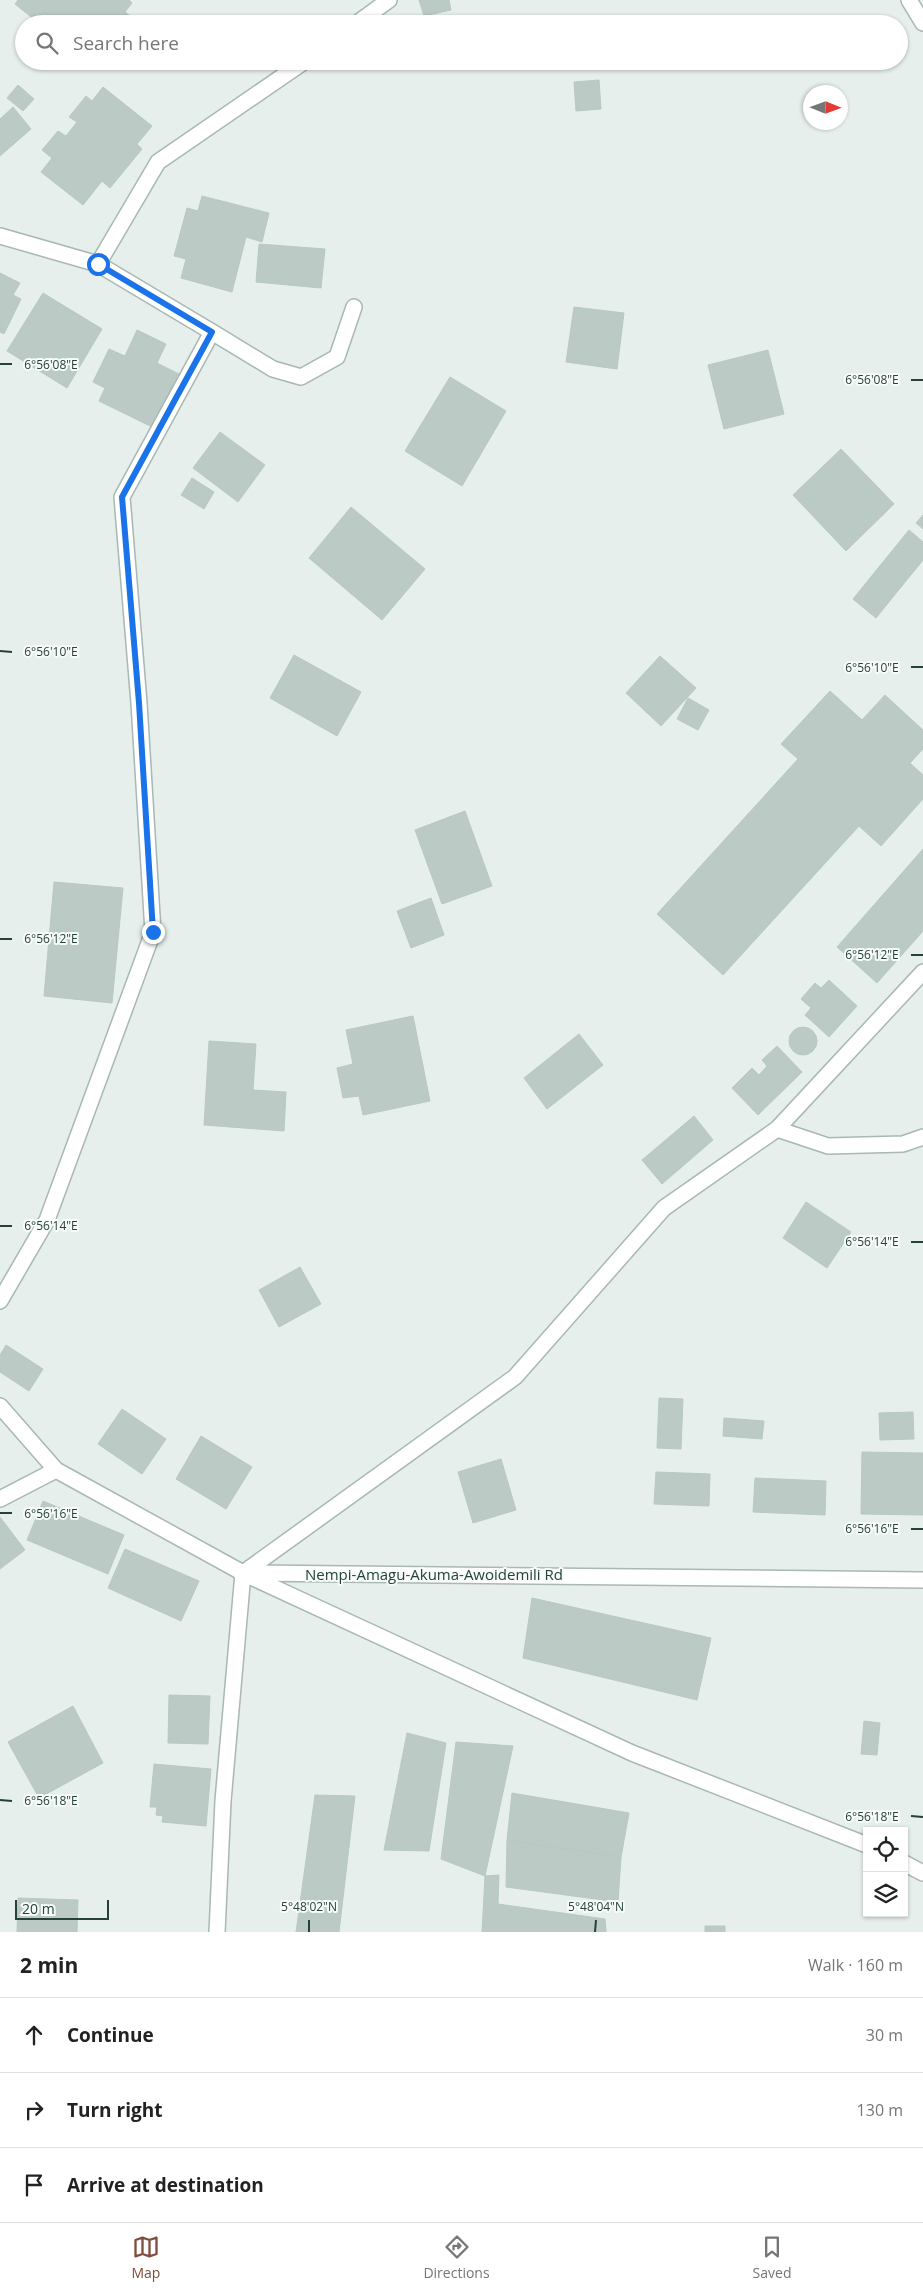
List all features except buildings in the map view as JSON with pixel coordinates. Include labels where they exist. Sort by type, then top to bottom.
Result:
[{"type":"street","points":[[368,15],[389,0]]},
{"type":"street","points":[[909,0],[923,23]]},
{"type":"street","points":[[98,264],[158,162],[292,70]]},
{"type":"street","points":[[0,236],[98,264],[273,369],[301,377],[337,357],[354,307]]},
{"type":"street","points":[[0,1301],[47,1220],[153,932],[139,703],[122,497],[212,332]]},
{"type":"street","points":[[217,1932],[223,1801],[243,1573],[515,1378],[664,1208],[777,1129],[923,972]]},
{"type":"street","points":[[777,1129],[828,1146],[903,1144],[923,1137]]},
{"type":"street","name":"Nempi-Amagu-Akuma-Awoidemili Rd","points":[[0,1406],[56,1470],[243,1573],[923,1580]]},
{"type":"street","points":[[0,1499],[56,1470]]},
{"type":"street","points":[[243,1573],[632,1753],[863,1843]]},
{"type":"street","points":[[908,1865],[923,1872]]},
{"type":"route","points":[[98,264],[212,332],[122,497],[139,703],[153,932]]}]
